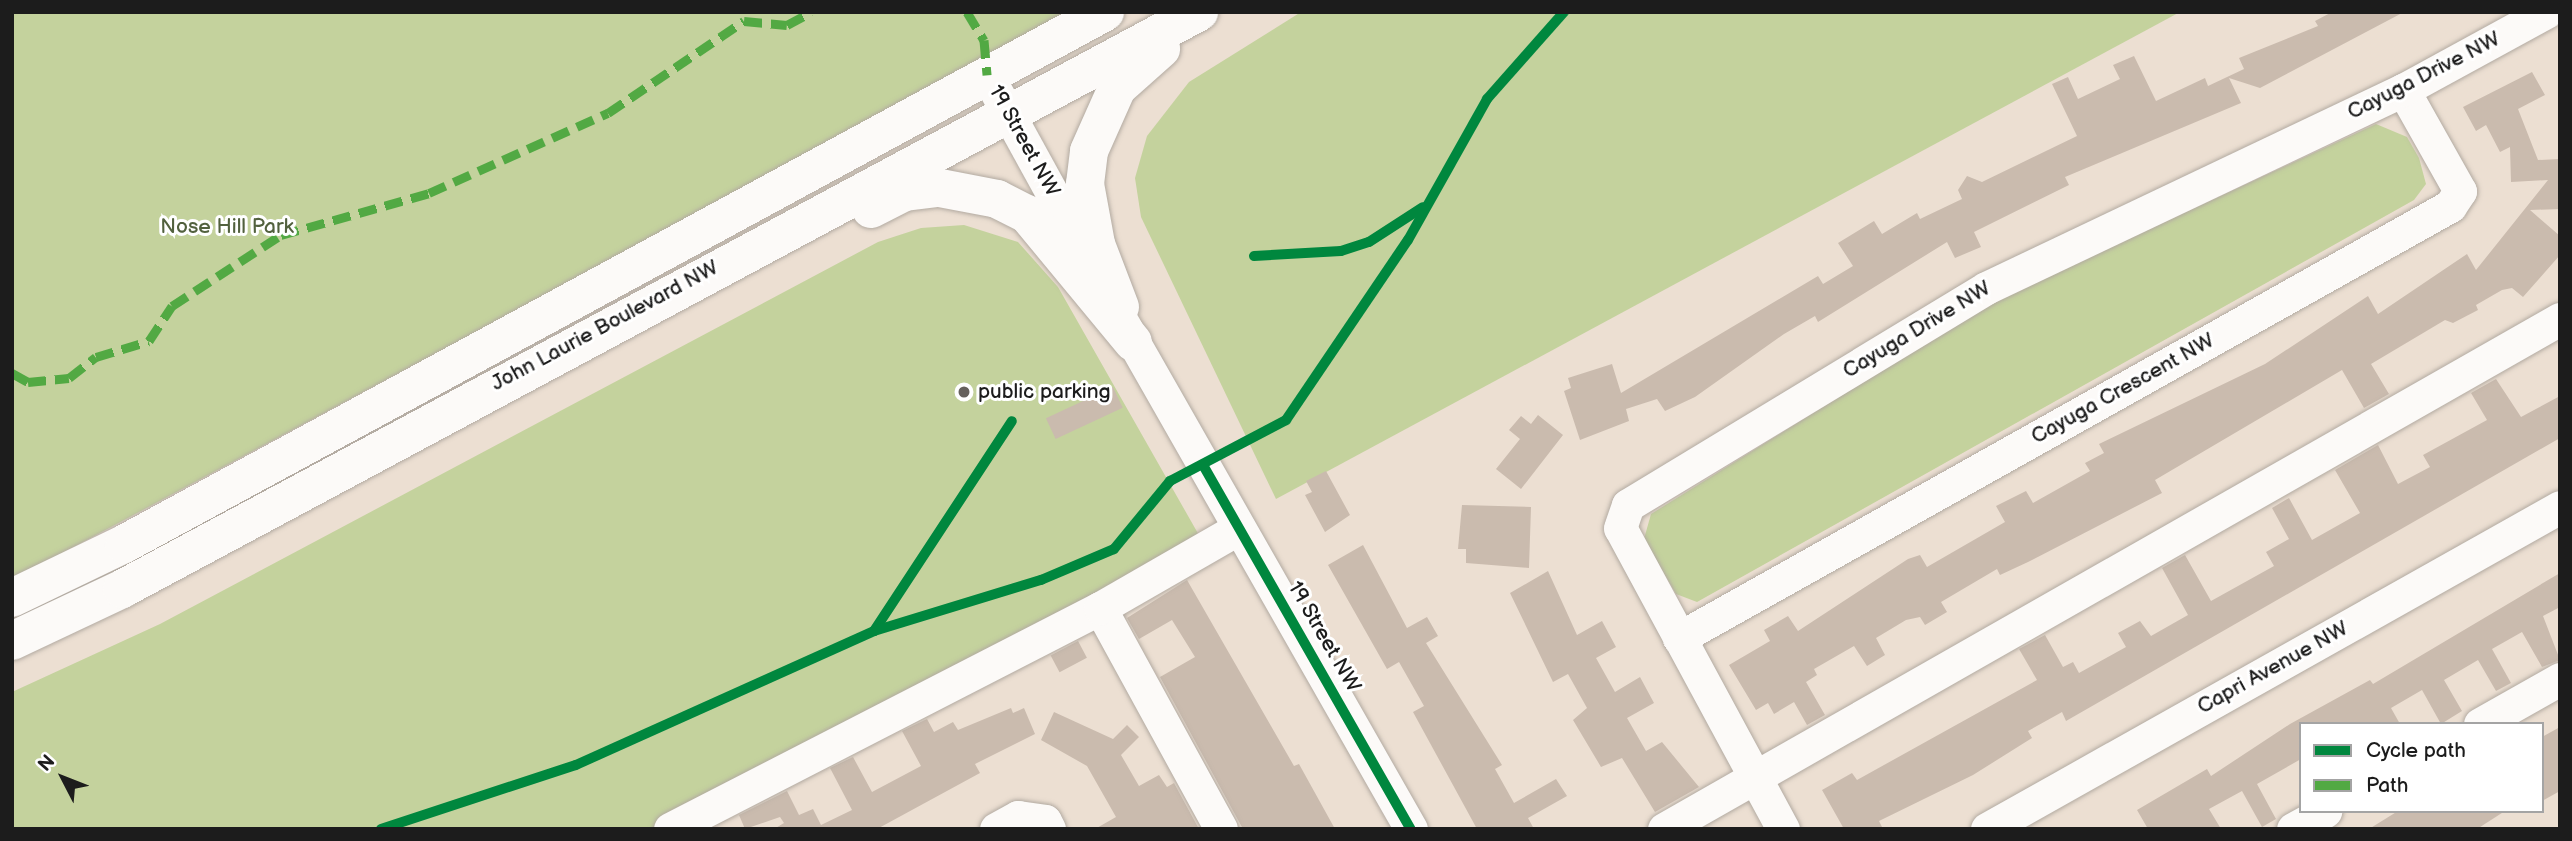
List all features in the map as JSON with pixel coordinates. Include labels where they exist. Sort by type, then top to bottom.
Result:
[{"type":"main road","name":"John Laurie Boulevard NW","points":[[12,598],[124,544],[1105,12]]},
{"type":"main road","name":"John Laurie Boulevard NW","points":[[12,641],[122,589],[530,366],[1199,12]]},
{"type":"main road","points":[[1132,342],[1096,244],[1085,184],[1088,151],[1117,88],[1139,65],[1215,12]]},
{"type":"main road","points":[[530,366],[626,328],[905,192],[940,188],[997,200],[1027,214],[1132,342]]},
{"type":"street","name":"Cayuga Drive NW","points":[[1783,829],[1620,528],[1628,505],[1986,288],[2403,90],[2546,12]]},
{"type":"street","name":"19 Street NW","points":[[987,75],[1132,342],[1412,829]]},
{"type":"street","name":"Cayuga Crescent NW","points":[[1679,638],[2450,206],[2460,191],[2403,90]]},
{"type":"street","points":[[1664,829],[2560,319]]},
{"type":"street","name":"Capri Avenue NW","points":[[1987,829],[2560,507]]},
{"type":"street","points":[[670,829],[1100,608],[1239,528]]},
{"type":"street","points":[[1100,608],[1221,829]]},
{"type":"street","points":[[2484,722],[2560,679]]},
{"type":"street","points":[[2293,829],[2321,813]]},
{"type":"street","points":[[996,829],[1018,817],[1045,821],[1049,829]]},
{"type":"green space","name":"Nose Hill Park","points":[[12,12],[1074,12],[12,580]]},
{"type":"green space","points":[[1301,12],[2180,12],[1276,499],[1141,217],[1135,178],[1147,136],[1189,82]]},
{"type":"green space","points":[[2376,124],[2407,137],[2419,158],[2426,184],[2414,200],[1697,602],[1676,594],[1644,539],[1651,514],[1990,303]]},
{"type":"green space","points":[[964,225],[1018,242],[1058,287],[1204,544],[657,829],[12,829],[12,692],[160,624],[878,242],[921,228]]},
{"type":"building","points":[[2332,12],[2404,12],[2260,88],[2229,78],[2241,103],[2065,177],[2069,185],[1974,232],[1981,247],[1955,258],[1947,242],[1818,322],[1815,316],[1784,334],[1695,397],[1665,411],[1657,399],[1626,409],[1629,421],[1580,440],[1564,391],[1571,388],[1568,378],[1612,364],[1621,393],[1818,276],[1823,284],[1853,266],[1838,243],[1874,221],[1882,234],[1917,213],[1920,219],[1962,199],[1958,190],[1967,176],[1982,182],[2077,136],[2052,84],[2068,77],[2078,99],[2120,79],[2113,65],[2134,56],[2156,101],[2205,78],[2208,86],[2244,69],[2239,58],[2318,26],[2315,21]]},
{"type":"building","points":[[2532,72],[2545,95],[2518,109],[2538,160],[2560,159],[2560,209],[2530,210],[2560,236],[2560,255],[2523,297],[2512,288],[2502,290],[2476,305],[2478,310],[2453,323],[2445,320],[2371,364],[2389,394],[2364,408],[2342,370],[2155,480],[2162,493],[2000,575],[1997,569],[1941,602],[1947,612],[1925,625],[1920,617],[1906,620],[1876,638],[1885,655],[1867,666],[1854,646],[1814,669],[1817,675],[1806,682],[1825,715],[1807,725],[1794,702],[1774,714],[1768,703],[1756,710],[1729,665],[1770,641],[1764,630],[1788,616],[1798,631],[1908,559],[1920,555],[1927,567],[2005,522],[1996,506],[2026,491],[2033,503],[2090,471],[2085,463],[2104,453],[2099,444],[2265,364],[2368,296],[2378,314],[2467,254],[2476,270],[2548,180],[2511,182],[2510,147],[2500,152],[2486,125],[2476,131],[2463,107]]},
{"type":"building","points":[[2496,379],[2521,417],[2560,396],[2560,438],[2066,721],[2062,712],[2028,731],[2032,738],[1973,775],[1879,821],[1883,829],[1844,829],[1822,790],[1852,773],[1857,780],[2037,680],[2019,649],[2045,635],[2063,667],[2073,662],[2079,673],[2126,647],[2118,633],[2140,621],[2151,636],[2188,615],[2162,568],[2185,555],[2211,601],[2274,566],[2266,552],[2289,539],[2272,508],[2289,498],[2312,540],[2360,513],[2335,470],[2378,445],[2398,484],[2430,467],[2423,455],[2487,420],[2471,393]]},
{"type":"building","points":[[1113,387],[1123,408],[1056,439],[1046,418]]},
{"type":"building","points":[[1538,415],[1563,435],[1521,489],[1496,469],[1520,439],[1509,430],[1521,416],[1531,424]]},
{"type":"building","points":[[1326,471],[1350,515],[1325,532],[1305,495],[1312,492],[1306,481]]},
{"type":"building","points":[[1462,505],[1531,507],[1529,568],[1466,563],[1466,549],[1458,549]]},
{"type":"building","points":[[1363,545],[1407,628],[1427,617],[1438,636],[1426,643],[1502,765],[1495,769],[1514,803],[1556,779],[1567,796],[1528,818],[1534,829],[1477,829],[1413,712],[1424,706],[1399,662],[1387,669],[1328,565]]},
{"type":"building","points":[[1548,571],[1577,635],[1602,621],[1616,647],[1596,658],[1615,692],[1640,677],[1654,703],[1627,718],[1646,751],[1662,742],[1699,787],[1655,812],[1622,758],[1601,767],[1573,720],[1587,708],[1568,674],[1553,682],[1510,593]]},
{"type":"building","points":[[2560,573],[2560,607],[2543,616],[2560,660],[2542,667],[2522,632],[2492,649],[2511,683],[2496,691],[2478,660],[2444,680],[2462,711],[2444,722],[2440,722],[2422,690],[2391,708],[2399,722],[2299,722],[2299,760],[2257,784],[2276,819],[2262,827],[2242,791],[2209,809],[2221,829],[2148,829],[2137,810],[2207,769],[2211,776],[2290,724],[2370,680],[2373,684]]},
{"type":"building","points":[[1187,580],[1294,766],[1299,764],[1335,829],[1243,829],[1160,677],[1195,657],[1172,620],[1139,639],[1127,618]]},
{"type":"building","points":[[1078,641],[1087,658],[1060,672],[1051,656]]},
{"type":"building","points":[[1011,708],[1013,713],[1024,708],[1035,734],[975,764],[980,773],[877,829],[774,829],[784,823],[780,817],[745,829],[739,815],[787,791],[799,815],[813,809],[821,825],[852,810],[830,768],[853,757],[872,792],[921,766],[902,731],[927,719],[934,732],[953,722],[958,730]]},
{"type":"building","points":[[1054,712],[1113,739],[1127,725],[1139,737],[1121,755],[1139,786],[1159,775],[1167,787],[1174,783],[1199,829],[1095,829],[1116,817],[1087,766],[1041,740]]},
{"type":"building","points":[[2560,727],[2560,791],[2544,800],[2544,736]]},
{"type":"building","points":[[2395,813],[2502,813],[2477,829],[2369,829]]},
{"type":"marked path","points":[[12,373],[28,382],[69,378],[96,357],[149,341],[172,306],[281,235],[429,193],[608,113],[744,21],[787,25],[811,12]]},
{"type":"marked path","points":[[967,12],[984,40],[987,75]]},
{"type":"cycle path","points":[[381,829],[576,765],[874,631],[1041,580],[1114,549],[1170,481],[1286,420],[1408,240],[1487,99],[1564,12]]},
{"type":"cycle path","points":[[1254,256],[1341,251],[1369,242],[1423,207]]},
{"type":"cycle path","points":[[874,631],[1012,421]]},
{"type":"cycle path","points":[[1203,465],[1411,829]]},
{"type":"place","name":"public parking","points":[[964,392]]}]
